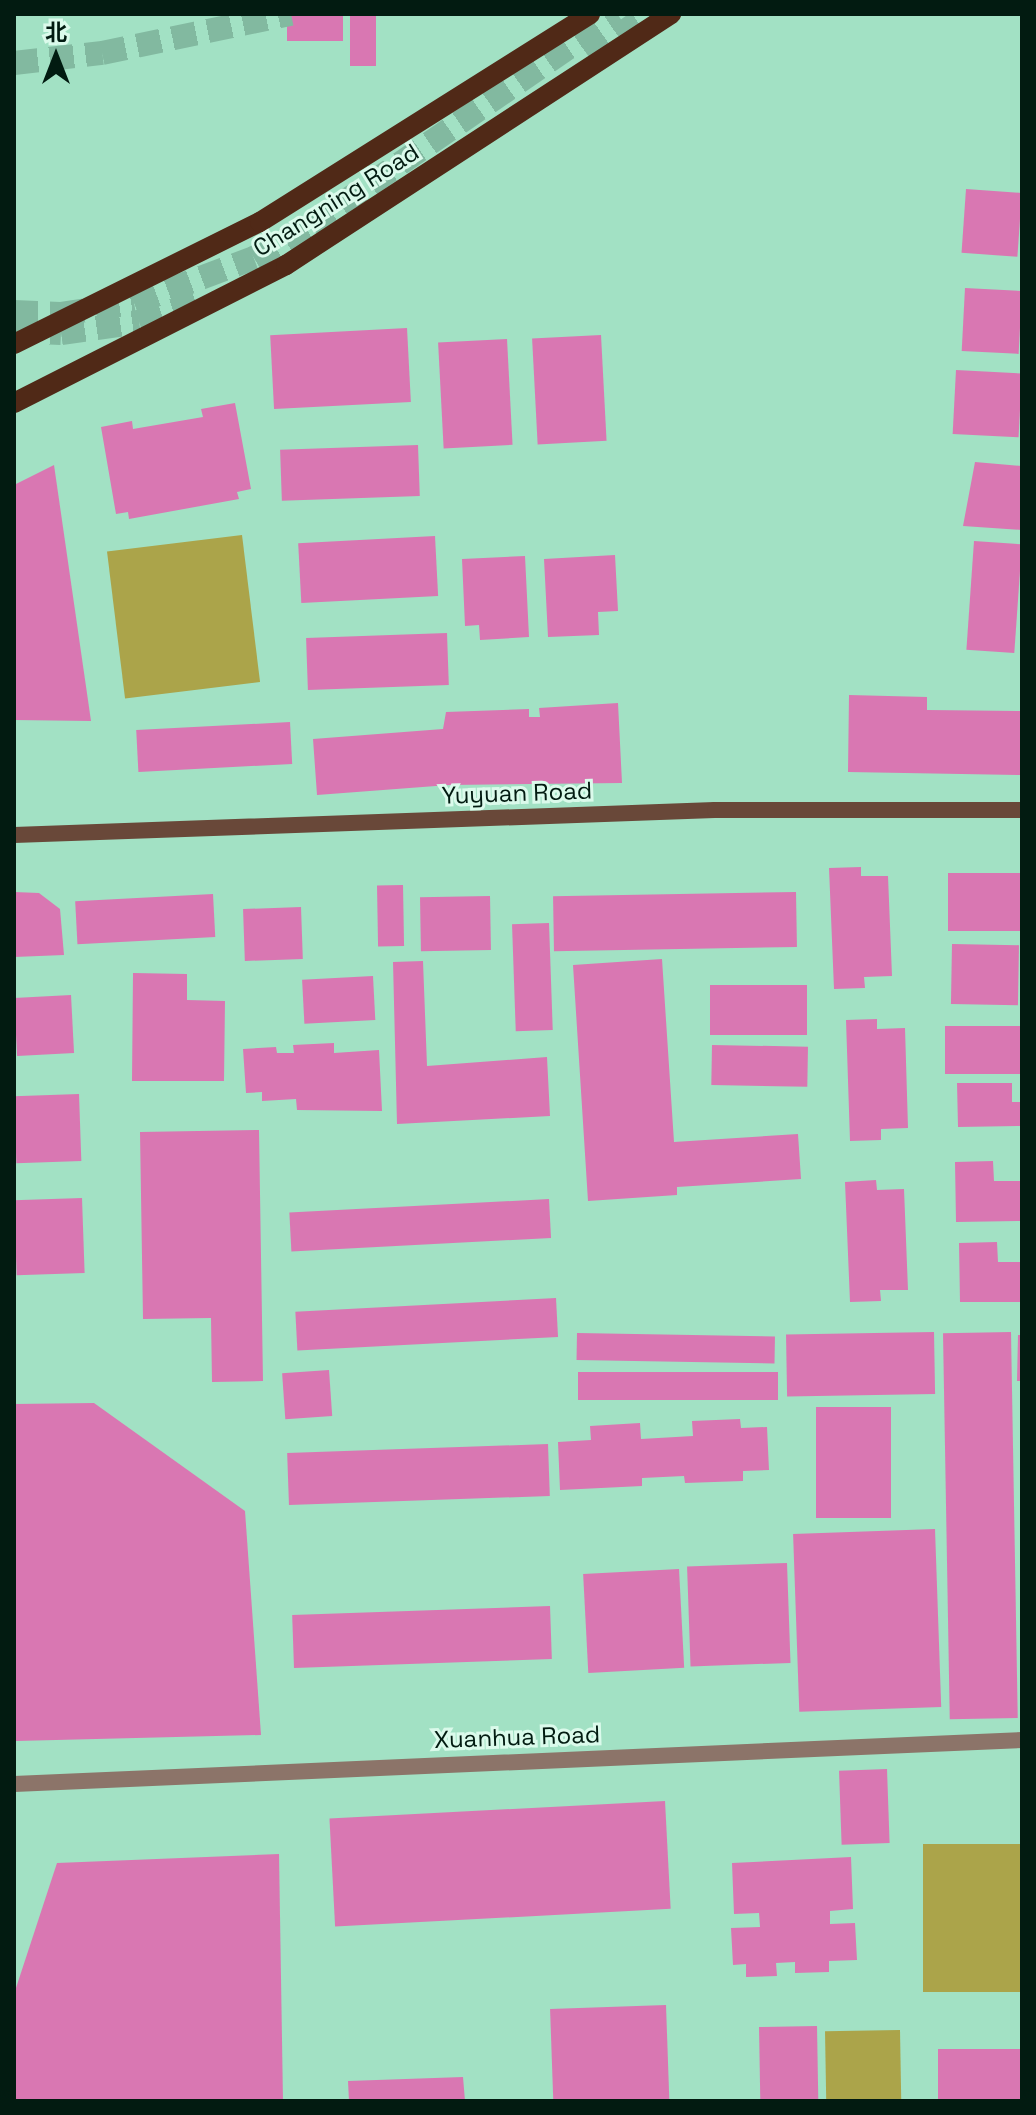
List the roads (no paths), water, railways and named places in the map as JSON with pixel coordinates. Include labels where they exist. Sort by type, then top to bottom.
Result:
[{"type":"main road","name":"Changning Road","points":[[14,344],[260,222],[590,14]]},
{"type":"main road","name":"Changning Road","points":[[14,403],[286,265],[671,14]]},
{"type":"main road","name":"Yuyuan Road","points":[[14,835],[715,810],[1022,810]]},
{"type":"street","name":"Xuanhua Road","points":[[14,1784],[1022,1740]]},
{"type":"tunnel","points":[[14,63],[102,53],[291,14]]},
{"type":"tunnel","points":[[14,312],[60,314],[134,303],[254,258],[311,225],[617,14]]},
{"type":"tunnel","points":[[589,57],[649,14]]},
{"type":"tunnel","points":[[14,331],[61,333],[139,322],[203,301]]}]
